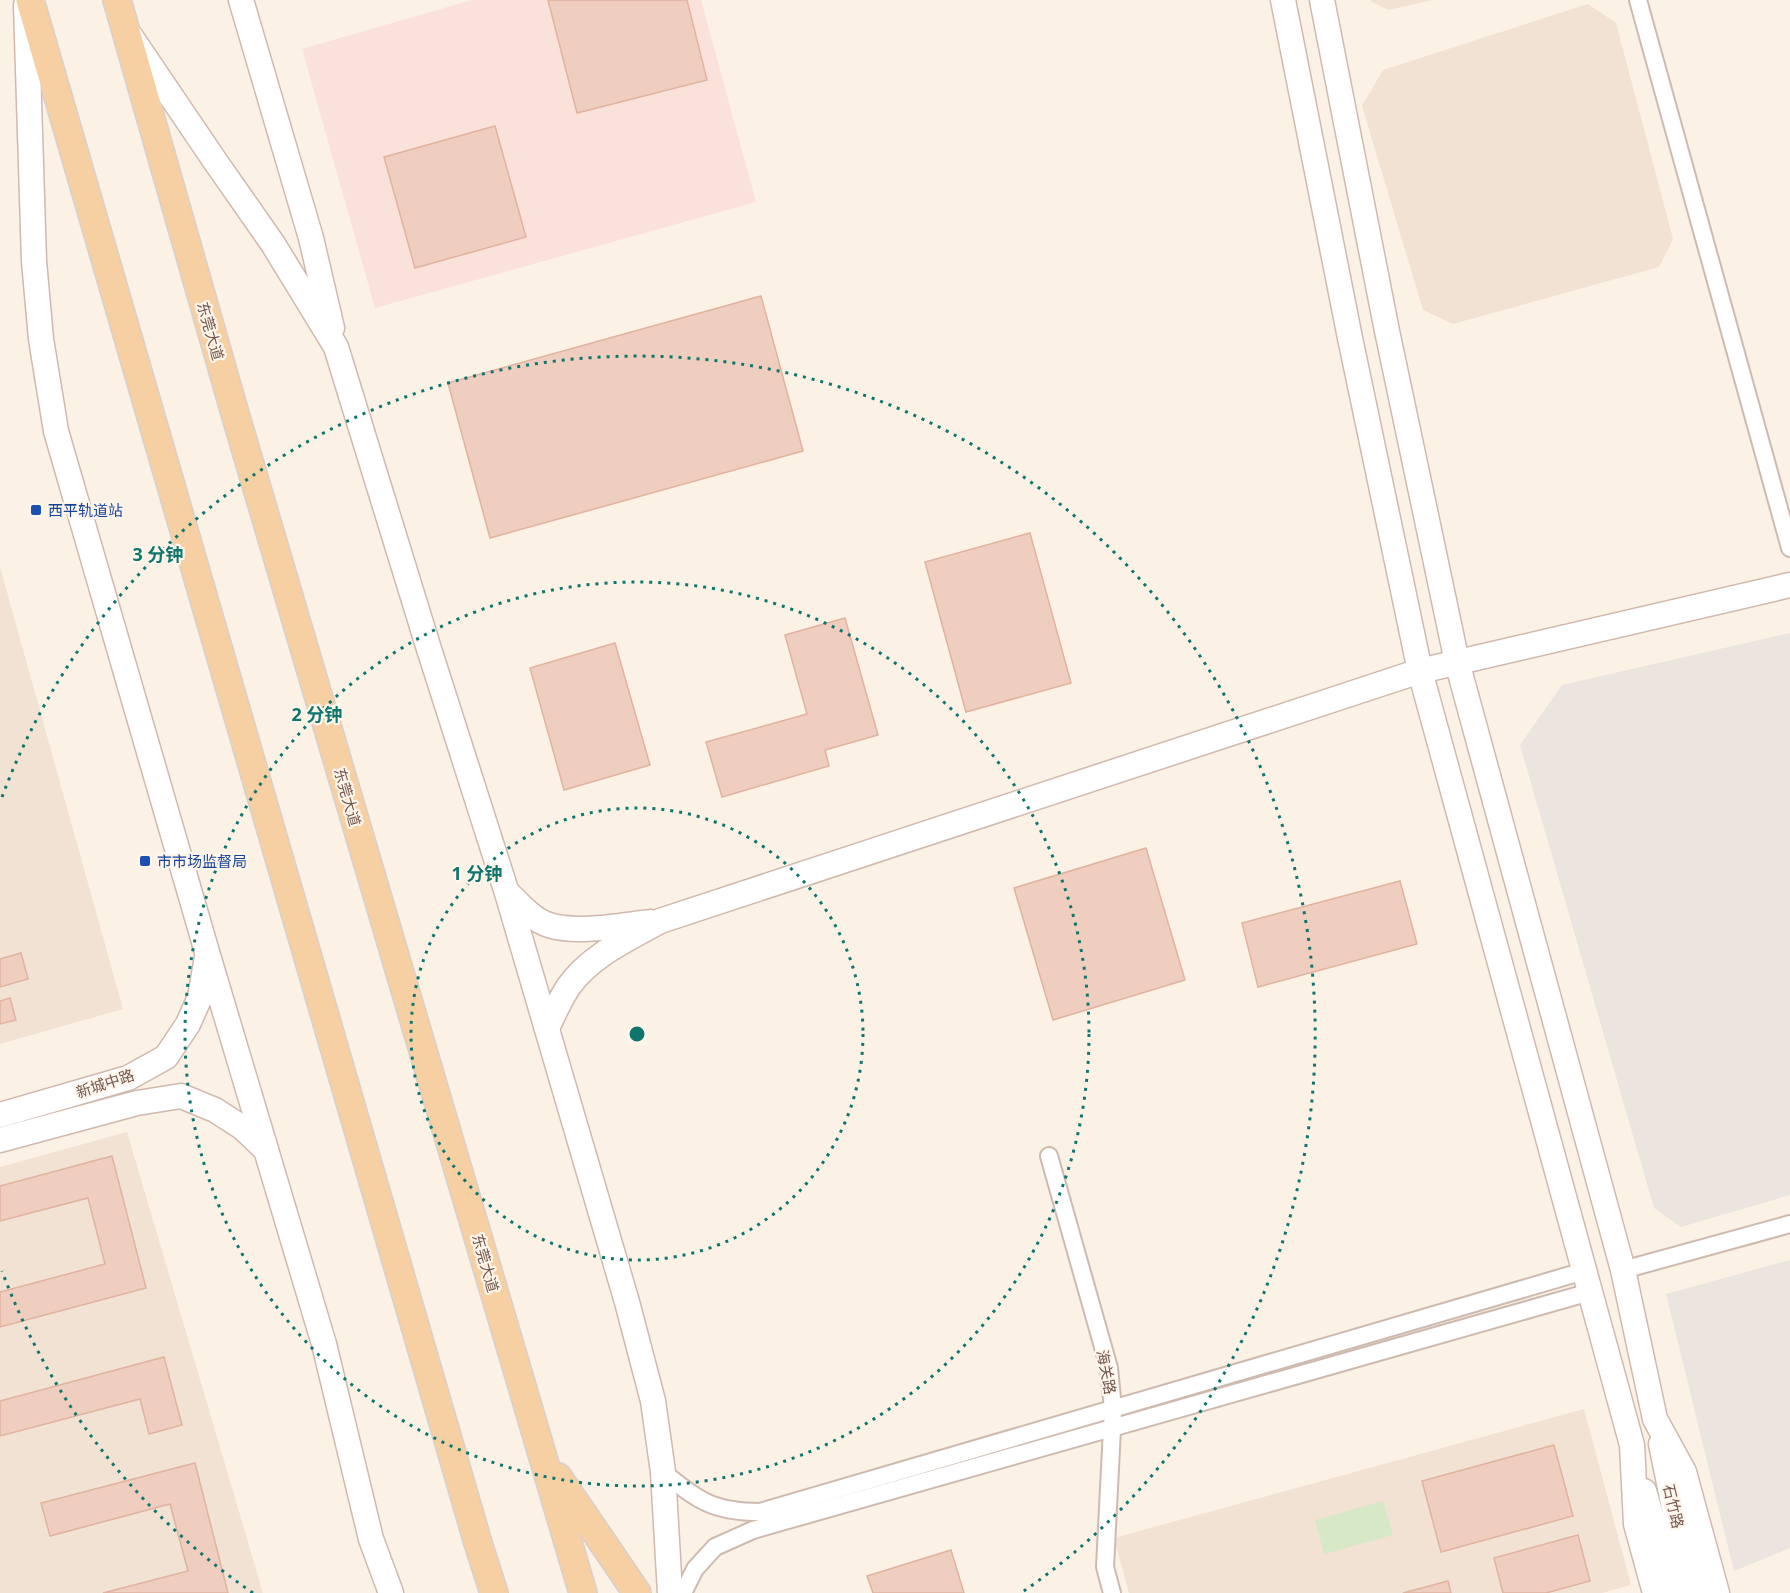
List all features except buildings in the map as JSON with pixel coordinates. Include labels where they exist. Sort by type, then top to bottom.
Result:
[{"type":"main road","points":[[28,0],[494,1593]]},
{"type":"main road","name":"东莞大道","points":[[117,0],[236,417],[583,1593]]},
{"type":"main road","points":[[543,1456],[637,1593]]},
{"type":"main road","points":[[478,1543],[481,1593]]},
{"type":"street","points":[[28,0],[34,261],[41,339],[56,431],[207,952],[324,1344],[371,1539],[391,1593]]},
{"type":"street","points":[[242,0],[311,238],[336,347],[507,893],[627,1302],[650,1390],[663,1472],[670,1593]]},
{"type":"street","points":[[1283,0],[1350,338],[1420,671],[1632,1445],[1636,1524],[1655,1593]]},
{"type":"street","name":"石竹路","points":[[1322,0],[1387,331],[1457,662],[1623,1270],[1677,1522],[1697,1593]]},
{"type":"street","points":[[1638,0],[1790,548]]},
{"type":"street","points":[[124,26],[273,244],[336,347]]},
{"type":"street","points":[[507,893],[530,914],[549,925],[579,929],[660,921],[1420,671],[1790,585]]},
{"type":"street","points":[[547,1028],[569,986],[593,961],[660,921]]},
{"type":"street","name":"新城中路","points":[[0,1115],[128,1078],[166,1057],[188,1024],[200,997],[207,952]]},
{"type":"street","name":"新城中路","points":[[0,1140],[137,1103],[181,1096],[215,1110],[243,1128],[267,1152]]},
{"type":"street","name":"海关路","points":[[1049,1156],[1109,1368],[1113,1409],[1105,1567],[1112,1593]]},
{"type":"street","points":[[1623,1270],[1790,1224]]},
{"type":"street","points":[[663,1472],[688,1493],[714,1506],[735,1512],[760,1512],[1113,1409],[1587,1282]]},
{"type":"street","points":[[683,1593],[695,1569],[715,1547],[753,1530],[1112,1428],[1587,1282]]},
{"type":"street","points":[[1655,1419],[1684,1472],[1717,1593]]},
{"type":"street","name":"石竹路","points":[[1632,1445],[1674,1593]]},
{"type":"shaded area","points":[[472,0],[701,0],[756,202],[375,308],[302,49]]},
{"type":"shaded area","points":[[1371,0],[1432,0],[1388,10]]},
{"type":"shaded area","points":[[1588,4],[1616,23],[1673,239],[1659,267],[1453,324],[1423,310],[1362,106],[1383,70]]},
{"type":"shaded area","points":[[0,567],[123,1009],[0,1044]]},
{"type":"shaded area","points":[[1790,633],[1790,1195],[1681,1227],[1654,1208],[1520,745],[1562,685]]},
{"type":"shaded area","points":[[127,1132],[263,1593],[0,1593],[0,1167]]},
{"type":"shaded area","points":[[1790,1260],[1790,1548],[1734,1571],[1666,1294]]},
{"type":"shaded area","points":[[1584,1409],[1631,1585],[1602,1593],[1129,1593],[1114,1538]]},
{"type":"green space","points":[[1383,1501],[1393,1535],[1324,1554],[1315,1520]]},
{"type":"place","name":"西平轨道站","points":[[36,510]]},
{"type":"place","name":"市市场监督局","points":[[145,861]]}]
